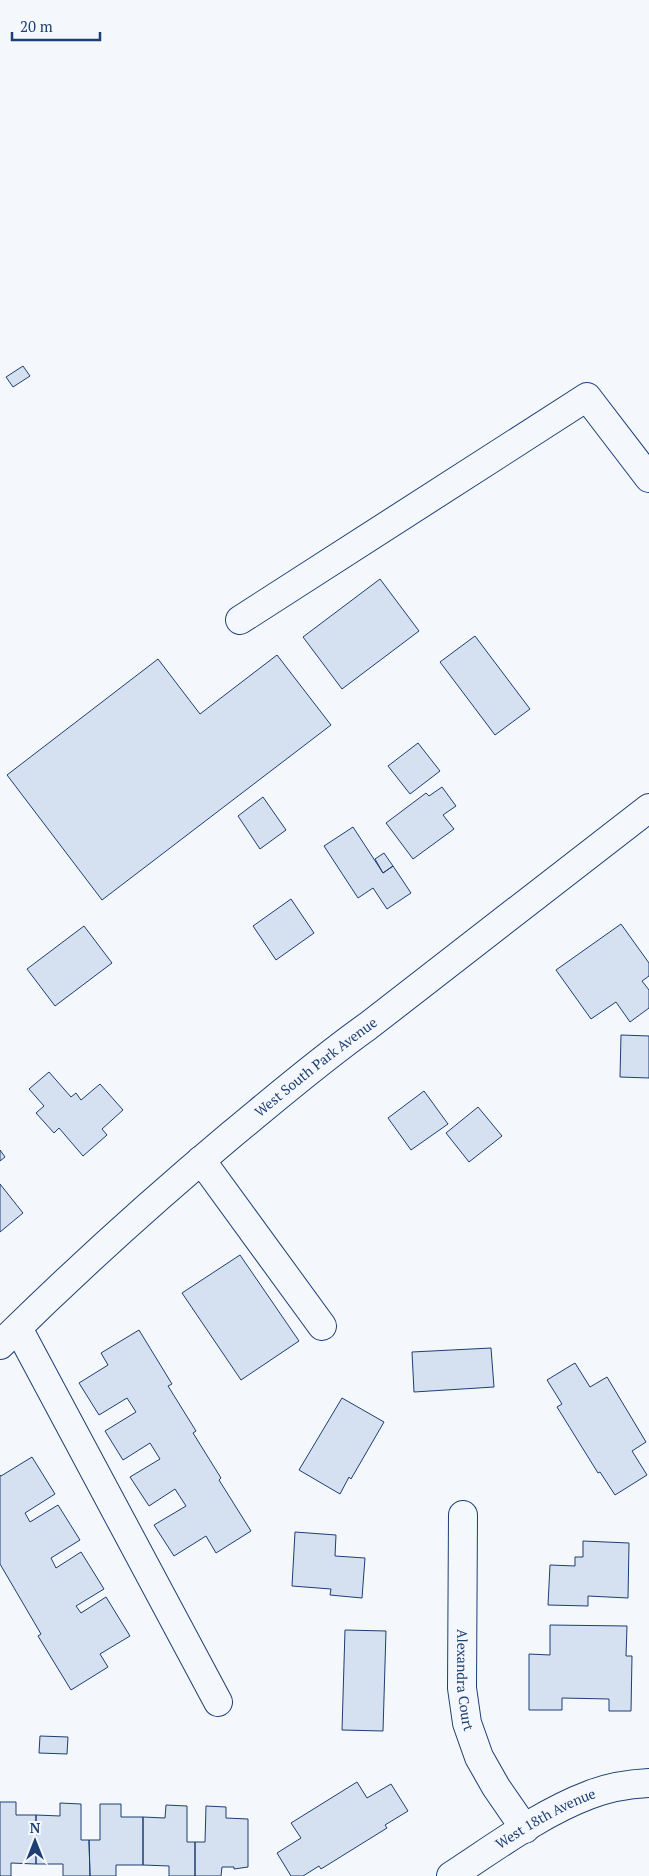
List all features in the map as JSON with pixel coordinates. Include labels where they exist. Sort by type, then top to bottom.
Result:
[{"type":"main road","points":[[240,620],[587,398],[649,478]]},
{"type":"main road","name":"West South Park Avenue","points":[[9,1336],[63,1283],[160,1195],[323,1058],[368,1026],[649,808]]},
{"type":"main road","points":[[201,1160],[322,1326]]},
{"type":"main road","points":[[9,1336],[218,1702]]},
{"type":"main road","name":"Alexandra Court","points":[[463,1515],[462,1688],[467,1723],[479,1757],[496,1787],[526,1829]]},
{"type":"main road","name":"West 18th Avenue","points":[[451,1876],[557,1810],[589,1795],[624,1785],[649,1783]]},
{"type":"building","points":[[23,366],[30,376],[13,387],[6,377]]},
{"type":"building","points":[[380,579],[419,631],[342,689],[303,637]]},
{"type":"building","points":[[475,636],[530,709],[495,735],[440,662]]},
{"type":"building","points":[[277,655],[331,725],[102,900],[7,775],[158,659],[200,714]]},
{"type":"building","points":[[418,743],[440,771],[410,794],[388,766]]},
{"type":"building","points":[[442,787],[456,806],[443,815],[454,829],[413,859],[386,823],[426,793],[429,796]]},
{"type":"building","points":[[263,797],[286,830],[260,849],[238,816]]},
{"type":"building","points":[[353,827],[383,873],[393,866],[411,893],[387,909],[373,888],[358,898],[324,846]]},
{"type":"building","points":[[384,853],[393,866],[383,873],[375,859]]},
{"type":"building","points":[[291,899],[314,933],[276,960],[253,926]]},
{"type":"building","points":[[621,924],[649,963],[649,976],[642,981],[649,990],[649,1008],[630,1022],[616,1002],[591,1019],[556,970]]},
{"type":"building","points":[[84,926],[112,963],[55,1006],[27,969]]},
{"type":"building","points":[[621,1035],[649,1036],[649,1078],[620,1077]]},
{"type":"building","points":[[49,1072],[71,1097],[76,1093],[81,1100],[100,1084],[123,1110],[102,1129],[107,1135],[83,1156],[59,1128],[54,1133],[36,1113],[44,1106],[29,1089]]},
{"type":"building","points":[[424,1091],[448,1124],[411,1150],[388,1118]]},
{"type":"building","points":[[478,1107],[502,1136],[469,1162],[446,1133]]},
{"type":"building","points":[[0,1150],[5,1157],[0,1161]]},
{"type":"building","points":[[0,1184],[23,1213],[0,1232]]},
{"type":"building","points":[[240,1255],[299,1341],[241,1380],[182,1293]]},
{"type":"building","points":[[139,1330],[172,1384],[168,1386],[196,1431],[193,1433],[221,1478],[219,1480],[251,1531],[216,1553],[206,1536],[174,1556],[154,1525],[186,1506],[175,1489],[149,1506],[130,1477],[160,1459],[150,1443],[123,1460],[105,1431],[136,1412],[127,1398],[99,1415],[79,1383],[108,1365],[101,1353]]},
{"type":"building","points":[[491,1348],[494,1387],[414,1392],[412,1352]]},
{"type":"building","points":[[575,1363],[590,1387],[607,1377],[646,1442],[632,1451],[647,1475],[615,1495],[600,1472],[598,1473],[557,1407],[562,1404],[547,1380]]},
{"type":"building","points":[[342,1398],[384,1422],[351,1479],[349,1477],[340,1494],[299,1470]]},
{"type":"building","points":[[32,1457],[55,1494],[25,1513],[30,1522],[58,1505],[80,1540],[51,1558],[56,1568],[81,1552],[104,1589],[76,1606],[81,1613],[106,1597],[130,1636],[100,1654],[108,1667],[71,1690],[38,1636],[41,1634],[0,1564],[0,1475]]},
{"type":"building","points":[[295,1532],[336,1535],[335,1556],[365,1558],[362,1598],[330,1595],[331,1589],[292,1586]]},
{"type":"building","points":[[583,1541],[629,1543],[628,1598],[588,1596],[588,1606],[548,1605],[550,1565],[575,1566],[575,1557],[583,1557]]},
{"type":"building","points":[[550,1625],[627,1626],[626,1656],[632,1656],[631,1711],[609,1711],[609,1699],[562,1698],[562,1710],[529,1710],[529,1654],[550,1655]]},
{"type":"building","points":[[345,1630],[386,1631],[383,1731],[342,1730]]},
{"type":"building","points":[[40,1736],[68,1737],[67,1754],[39,1753]]},
{"type":"building","points":[[357,1782],[367,1798],[391,1784],[408,1811],[385,1825],[387,1828],[321,1869],[319,1866],[303,1876],[291,1876],[277,1853],[301,1838],[291,1823]]},
{"type":"building","points":[[0,1802],[16,1802],[16,1815],[36,1815],[36,1864],[11,1863],[11,1876],[0,1876]]},
{"type":"building","points":[[60,1803],[81,1804],[81,1840],[89,1840],[90,1876],[63,1876],[63,1864],[36,1864],[36,1815],[60,1816]]},
{"type":"building","points":[[100,1804],[121,1804],[121,1817],[143,1817],[143,1865],[116,1865],[116,1876],[90,1876],[89,1840],[100,1840]]},
{"type":"building","points":[[166,1805],[187,1806],[187,1842],[195,1842],[195,1876],[169,1876],[169,1866],[143,1865],[143,1817],[165,1818]]},
{"type":"building","points":[[206,1806],[226,1807],[226,1818],[248,1819],[248,1867],[234,1869],[234,1867],[222,1867],[221,1876],[195,1876],[195,1842],[205,1842]]}]
